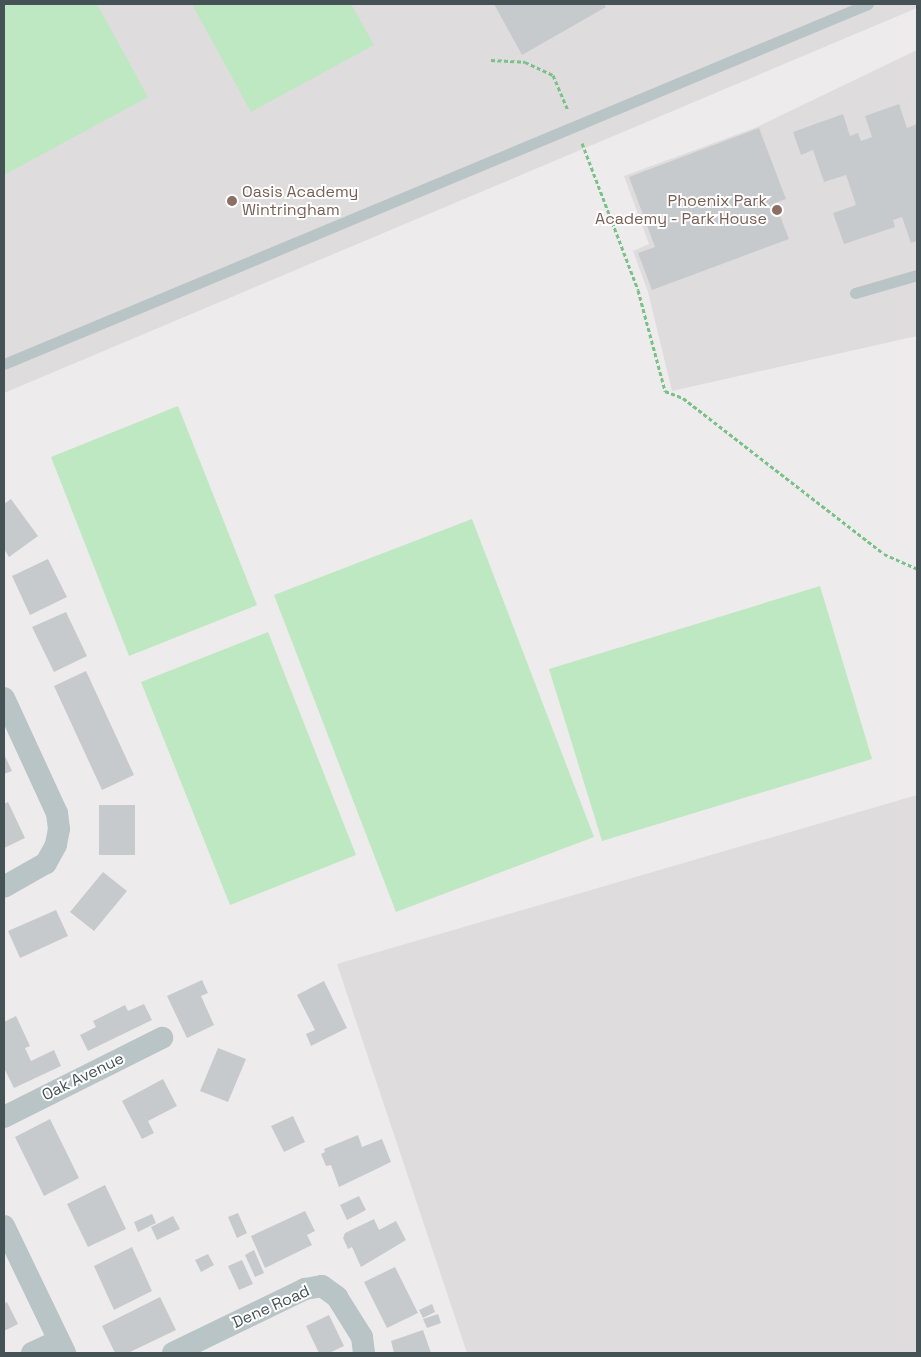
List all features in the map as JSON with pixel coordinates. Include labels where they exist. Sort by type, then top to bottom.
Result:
[{"type":"street","points":[[4,698],[57,813],[59,829],[56,845],[46,863],[4,887]]},
{"type":"street","name":"Oak Avenue","points":[[4,1117],[162,1038]]},
{"type":"street","points":[[4,1226],[62,1347],[32,1353]]},
{"type":"street","name":"Dene Road","points":[[173,1353],[305,1289],[322,1286],[337,1297],[362,1336],[364,1353]]},
{"type":"lane","points":[[4,364],[868,4]]},
{"type":"lane","points":[[856,293],[917,275]]},
{"type":"path","points":[[491,60],[524,62],[553,75],[577,125],[638,290],[665,391],[683,398],[884,554],[917,569]]},
{"type":"shaded area","name":"Oasis Academy Wintringham","points":[[4,4],[917,4],[917,8],[4,393]]},
{"type":"shaded area","name":"Phoenix Park Academy - Park House","points":[[917,50],[917,336],[672,391],[648,292],[633,251],[649,244],[624,176],[757,127]]},
{"type":"shaded area","points":[[917,795],[917,1353],[467,1353],[337,964]]},
{"type":"green space","points":[[4,4],[97,4],[148,97],[4,175]]},
{"type":"green space","points":[[192,4],[351,4],[374,45],[251,112]]},
{"type":"green space","points":[[178,406],[257,605],[129,656],[51,457]]},
{"type":"green space","points":[[472,519],[594,837],[396,912],[274,595]]},
{"type":"green space","points":[[820,586],[872,759],[602,841],[549,669]]},
{"type":"green space","points":[[268,632],[356,855],[230,905],[141,682]]},
{"type":"building","points":[[494,4],[604,4],[606,7],[522,55]]},
{"type":"building","points":[[899,104],[907,128],[917,124],[917,241],[911,243],[902,217],[893,220],[895,227],[844,244],[833,213],[856,205],[846,175],[824,182],[813,150],[801,155],[793,132],[843,114],[850,136],[858,133],[861,141],[872,137],[865,116]]},
{"type":"building","points":[[759,128],[786,199],[775,203],[789,239],[652,290],[638,253],[655,247],[629,177]]},
{"type":"building","points":[[11,499],[38,536],[9,557],[4,549],[4,504]]},
{"type":"building","points":[[48,559],[67,597],[30,615],[12,576]]},
{"type":"building","points":[[66,612],[87,656],[54,672],[32,627]]},
{"type":"building","points":[[86,671],[134,775],[102,790],[54,686]]},
{"type":"building","points":[[4,754],[12,771],[4,774]]},
{"type":"building","points":[[8,802],[25,838],[4,848],[4,804]]},
{"type":"building","points":[[99,805],[135,805],[135,855],[99,855]]},
{"type":"building","points":[[103,872],[127,891],[94,931],[70,912]]},
{"type":"building","points":[[56,910],[68,936],[20,958],[8,931]]},
{"type":"building","points":[[202,980],[208,993],[201,996],[214,1025],[187,1038],[167,996]]},
{"type":"building","points":[[324,981],[347,1028],[311,1046],[306,1034],[315,1030],[297,995]]},
{"type":"building","points":[[144,1004],[152,1020],[88,1051],[80,1035],[96,1027],[93,1021],[125,1005],[128,1011]]},
{"type":"building","points":[[16,1016],[30,1046],[25,1048],[31,1061],[54,1050],[61,1066],[14,1088],[4,1068],[4,1022]]},
{"type":"building","points":[[218,1048],[246,1059],[228,1102],[200,1091]]},
{"type":"building","points":[[163,1079],[177,1106],[148,1121],[154,1133],[142,1139],[122,1101]]},
{"type":"building","points":[[293,1116],[305,1142],[284,1152],[271,1126]]},
{"type":"building","points":[[50,1119],[79,1178],[44,1196],[15,1137]]},
{"type":"building","points":[[358,1135],[362,1147],[382,1139],[391,1162],[339,1187],[331,1165],[326,1166],[321,1154],[325,1152],[324,1149]]},
{"type":"building","points":[[105,1185],[126,1229],[88,1247],[67,1204]]},
{"type":"building","points":[[359,1196],[366,1210],[347,1220],[340,1205]]},
{"type":"building","points":[[305,1211],[315,1231],[307,1235],[312,1245],[265,1268],[251,1236]]},
{"type":"building","points":[[238,1213],[247,1233],[237,1238],[228,1217]]},
{"type":"building","points":[[152,1214],[156,1223],[138,1232],[134,1222]]},
{"type":"building","points":[[173,1216],[180,1229],[157,1240],[151,1227]]},
{"type":"building","points":[[374,1219],[379,1230],[396,1221],[406,1240],[361,1267],[352,1247],[348,1249],[343,1238],[345,1233]]},
{"type":"building","points":[[132,1247],[152,1291],[114,1310],[94,1266]]},
{"type":"building","points":[[254,1250],[264,1273],[255,1277],[245,1255]]},
{"type":"building","points":[[208,1254],[214,1265],[201,1272],[195,1260]]},
{"type":"building","points":[[242,1260],[253,1284],[239,1290],[228,1266]]},
{"type":"building","points":[[395,1267],[418,1313],[387,1328],[364,1282]]},
{"type":"building","points":[[160,1297],[176,1330],[128,1353],[115,1353],[102,1326]]},
{"type":"building","points":[[7,1302],[18,1324],[4,1331],[4,1304]]},
{"type":"building","points":[[432,1304],[435,1312],[423,1318],[419,1310]]},
{"type":"building","points":[[438,1314],[441,1323],[427,1328],[423,1319]]},
{"type":"building","points":[[329,1315],[344,1346],[329,1353],[319,1353],[306,1326]]},
{"type":"building","points":[[423,1330],[431,1353],[394,1353],[391,1341]]},
{"type":"place","name":"Oasis Academy Wintringham","points":[[232,201]]},
{"type":"place","name":"Phoenix Park Academy - Park House","points":[[777,210]]}]
